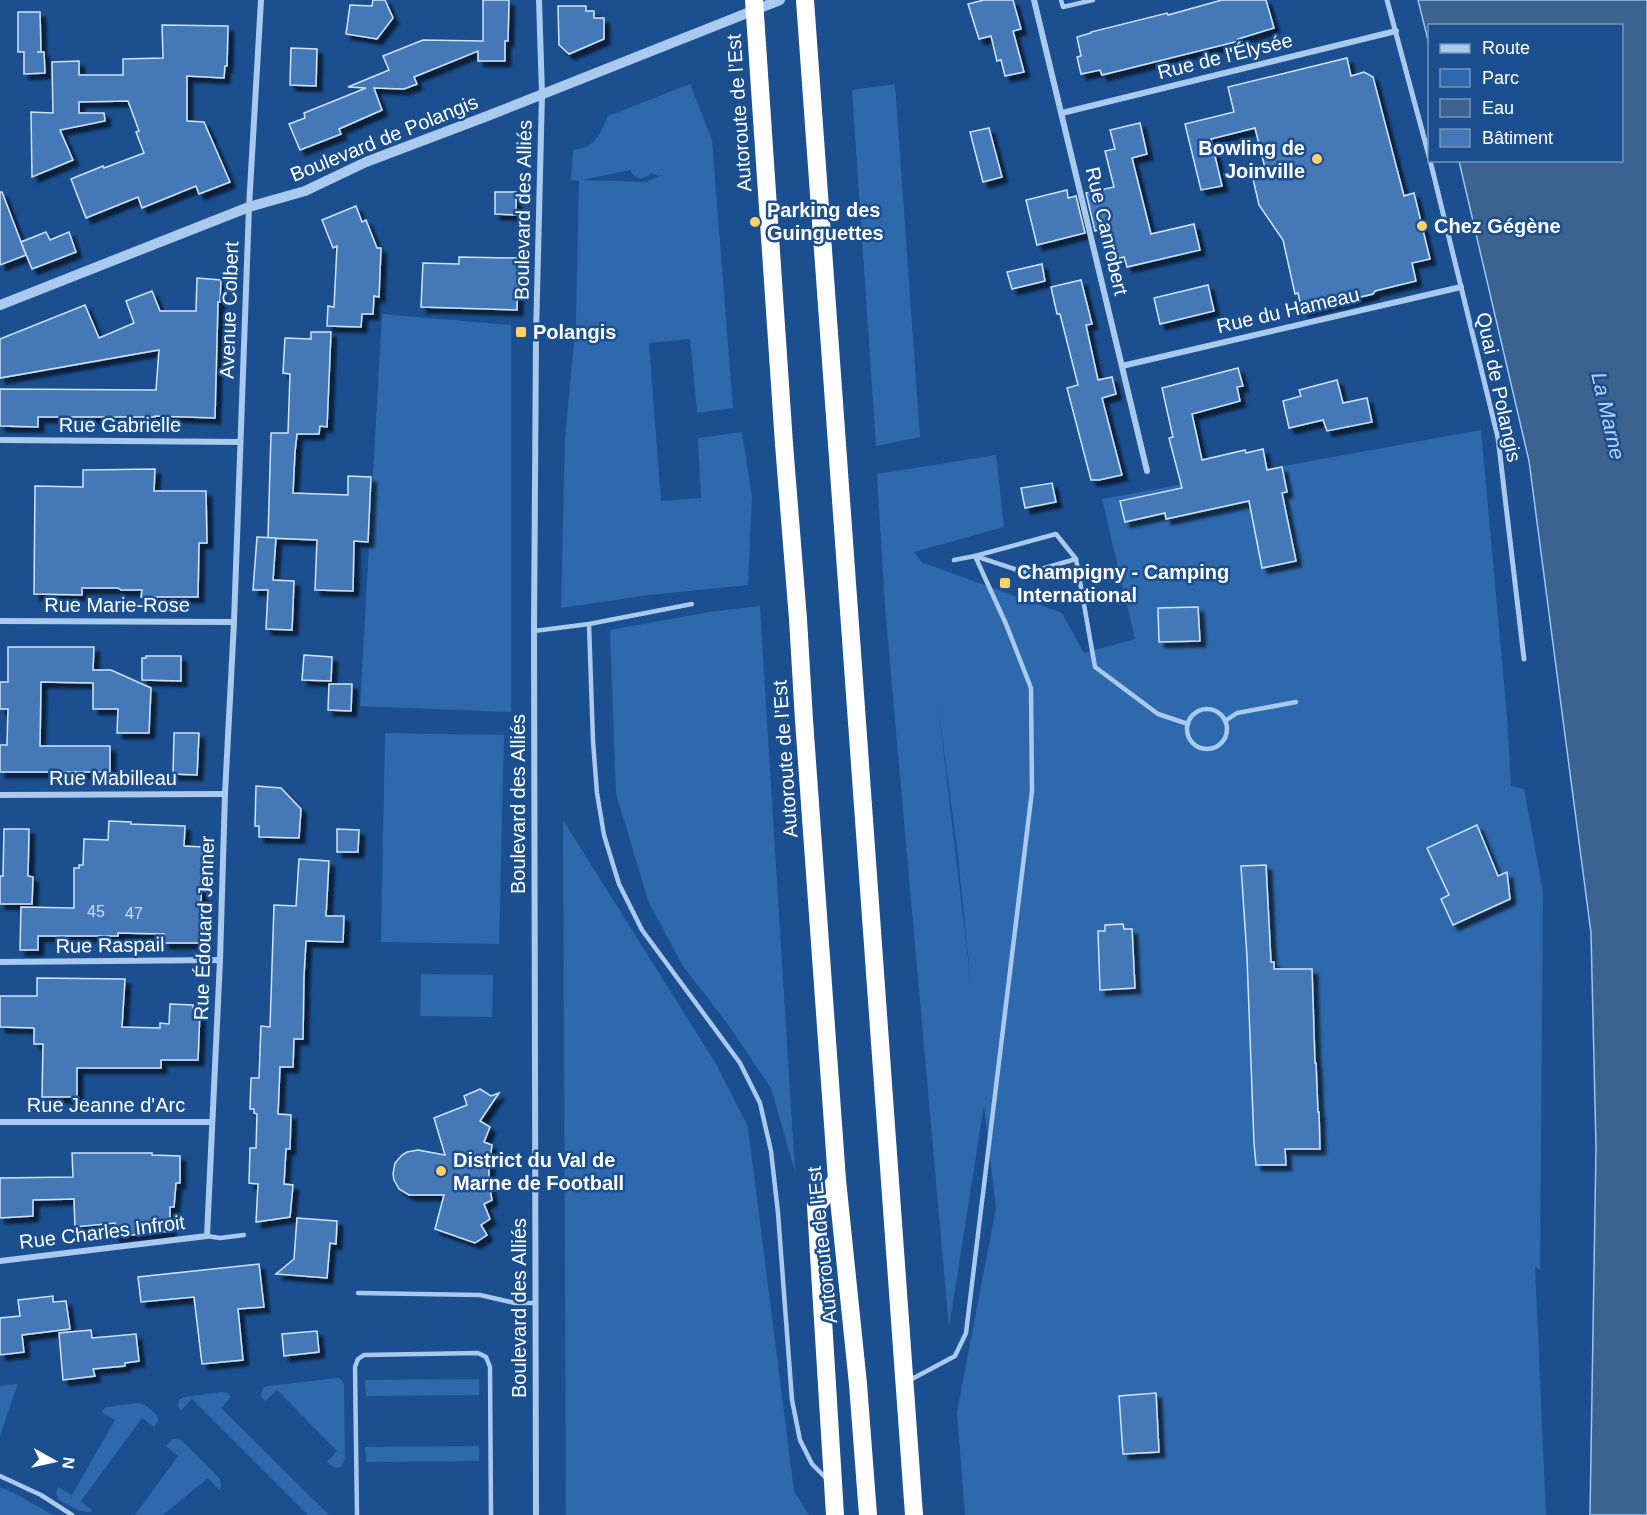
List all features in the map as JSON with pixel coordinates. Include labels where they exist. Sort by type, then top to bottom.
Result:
[{"type":"highway","name":"Autoroute de l’Est","points":[[754,0],[837,1180],[858,1384],[868,1515]]},
{"type":"highway","points":[[805,0],[914,1515]]},
{"type":"highway","points":[[835,1515],[816,1206],[837,1180]]},
{"type":"street","name":"Avenue Colbert","points":[[234,622],[249,207],[261,0]]},
{"type":"street","name":"Boulevard des Alliés","points":[[536,1515],[534,631],[536,335],[542,94],[539,0]]},
{"type":"street","name":"Boulevard de Polangis","points":[[0,305],[249,207],[305,191],[366,162],[780,0]]},
{"type":"street","name":"Rue Canrobert","points":[[1034,0],[1147,471]]},
{"type":"street","name":"Quai de Polangis","points":[[1387,0],[1428,152]]},
{"type":"street","name":"Rue de l'Élysée","points":[[1062,113],[1396,31]]},
{"type":"street","name":"Quai de Polangis","points":[[1430,162],[1498,438],[1524,659]]},
{"type":"street","name":"Rue du Hameau","points":[[1122,366],[1461,287]]},
{"type":"street","name":"Rue Gabrielle","points":[[0,440],[240,442]]},
{"type":"street","name":"Rue Marie-Rose","points":[[0,621],[234,622]]},
{"type":"street","name":"Rue Édouard Jenner","points":[[207,1236],[234,622]]},
{"type":"street","name":"Rue Mabilleau","points":[[0,795],[225,794]]},
{"type":"street","name":"Rue Raspail","points":[[0,962],[220,960]]},
{"type":"street","name":"Rue Jeanne d'Arc","points":[[0,1122],[212,1122]]},
{"type":"street","name":"Rue Charles Infroit","points":[[0,1261],[207,1236]]},
{"type":"lane","points":[[1061,0],[1063,7],[1093,0]]},
{"type":"lane","points":[[954,560],[1056,534],[1076,560],[1095,667],[1158,714],[1188,724]]},
{"type":"lane","points":[[975,556],[1027,573],[1076,560]]},
{"type":"lane","points":[[905,1383],[955,1356],[966,1333],[1032,791],[1031,688],[1006,624],[975,556]]},
{"type":"lane","points":[[534,631],[589,624],[692,603]]},
{"type":"lane","points":[[589,624],[592,741],[604,835],[620,884],[642,930],[740,1063],[760,1103],[772,1161],[792,1400],[801,1440],[812,1464],[834,1486]]},
{"type":"lane","points":[[1225,721],[1237,713],[1296,702]]},
{"type":"lane","points":[[1205,709],[1217,712],[1225,721],[1227,733],[1216,747],[1207,749],[1198,747],[1191,741],[1188,724],[1194,714],[1205,709]]},
{"type":"lane","points":[[207,1236],[220,1238],[244,1235]]},
{"type":"lane","points":[[358,1293],[480,1295],[515,1303],[535,1303]]},
{"type":"lane","points":[[357,1515],[355,1368],[358,1359],[364,1354],[478,1353],[486,1357],[490,1366],[491,1515]]},
{"type":"lane","points":[[0,1476],[41,1495],[72,1515]]},
{"type":"green space","points":[[690,84],[712,140],[733,408],[697,413],[690,339],[649,343],[661,501],[701,498],[698,438],[742,432],[752,497],[748,585],[649,595],[561,608],[565,439],[576,321],[579,181],[571,180],[573,150],[592,143],[608,116]],"holes":[[[630,170],[640,179],[651,173],[658,176],[663,175],[646,182],[582,180]]]},
{"type":"green space","points":[[895,84],[920,437],[876,446],[852,90]]},
{"type":"green space","points":[[382,314],[511,325],[511,712],[360,706]]},
{"type":"green space","points":[[1481,430],[1507,716],[1511,786],[1524,789],[1543,892],[1540,1270],[1535,1266],[1546,1515],[965,1515],[957,1412],[996,1208],[984,1105],[949,1328],[885,607],[877,474],[996,455],[1004,527],[914,552],[921,562],[1062,613],[1084,653],[1135,639],[1102,499]],"holes":[[[938,704],[958,857],[971,984]]]},
{"type":"green space","points":[[760,606],[795,1172],[771,1088],[729,1026],[683,966],[649,903],[616,794],[610,630],[709,612]]},
{"type":"green space","points":[[385,733],[504,735],[499,944],[381,942]]},
{"type":"green space","points":[[563,820],[716,1064],[748,1127],[794,1491],[809,1515],[566,1515]]},
{"type":"green space","points":[[421,974],[493,975],[492,1017],[420,1016]]},
{"type":"green space","points":[[341,1379],[344,1384],[345,1459],[342,1466],[335,1467],[327,1462],[337,1451],[277,1390],[265,1401],[261,1393],[263,1388],[268,1386]]},
{"type":"green space","points":[[479,1379],[479,1395],[366,1396],[365,1380]]},
{"type":"green space","points":[[18,1384],[0,1435],[0,1386]]},
{"type":"green space","points":[[222,1392],[231,1397],[221,1408],[329,1515],[308,1515],[192,1399],[181,1410],[178,1407],[179,1400],[184,1397]]},
{"type":"green space","points":[[139,1403],[152,1410],[158,1421],[154,1427],[142,1418],[81,1501],[93,1511],[80,1511],[58,1499],[56,1492],[58,1487],[72,1495],[115,1420],[101,1412],[106,1407]]},
{"type":"green space","points":[[173,1439],[182,1441],[220,1479],[221,1487],[219,1490],[208,1478],[163,1515],[135,1515],[178,1456],[166,1446]]},
{"type":"green space","points":[[479,1446],[479,1461],[366,1462],[365,1447]]},
{"type":"green space","points":[[0,1487],[14,1493],[53,1515],[0,1515]]},
{"type":"water","name":"La Marne","points":[[1418,0],[1647,0],[1647,1515],[1590,1515],[1596,1147],[1591,933],[1529,461],[1459,162],[1623,162],[1623,24],[1428,24],[1428,40]]},
{"type":"building","points":[[373,0],[385,0],[393,18],[377,39],[346,34],[350,5],[372,6]]},
{"type":"building","points":[[483,0],[509,0],[505,61],[478,61],[478,51],[414,77],[417,84],[404,89],[374,88],[382,110],[339,129],[341,134],[300,150],[289,124],[305,118],[304,113],[366,88],[348,87],[389,70],[383,56],[423,40],[483,41]]},
{"type":"building","points":[[984,0],[1013,0],[1021,29],[1013,31],[1024,72],[1005,76],[1001,60],[997,61],[991,36],[979,39],[968,4]]},
{"type":"building","points":[[1222,0],[1266,0],[1274,28],[1238,39],[1239,41],[1102,75],[1100,70],[1081,74],[1077,57],[1081,56],[1077,37]]},
{"type":"building","points":[[558,6],[586,6],[586,11],[594,11],[594,18],[604,18],[604,39],[569,54],[559,45]]},
{"type":"building","points":[[18,12],[40,12],[41,52],[44,52],[45,73],[24,74],[24,52],[18,52]]},
{"type":"building","points":[[162,25],[228,26],[227,66],[225,66],[224,78],[187,76],[187,121],[204,122],[230,182],[199,194],[196,186],[142,208],[138,197],[86,218],[71,179],[144,153],[128,101],[79,102],[79,113],[104,113],[105,121],[60,130],[73,160],[32,177],[31,112],[53,113],[52,62],[79,61],[79,75],[123,75],[123,59],[163,58]]},
{"type":"building","points":[[291,48],[317,49],[316,86],[290,85]]},
{"type":"building","points":[[1347,58],[1351,76],[1364,72],[1373,77],[1404,196],[1414,193],[1430,259],[1412,263],[1416,281],[1302,311],[1298,293],[1295,294],[1283,240],[1259,205],[1253,179],[1267,176],[1255,128],[1211,139],[1222,186],[1201,190],[1185,124],[1234,112],[1228,87]]},
{"type":"building","points":[[1140,123],[1147,154],[1132,158],[1151,234],[1194,224],[1200,250],[1127,267],[1124,257],[1112,260],[1104,228],[1095,231],[1086,193],[1114,187],[1105,151],[1115,149],[1110,130]]},
{"type":"building","points":[[989,128],[1002,177],[983,182],[970,132]]},
{"type":"building","points":[[1067,190],[1068,198],[1076,196],[1085,233],[1037,245],[1026,200]]},
{"type":"building","points":[[0,192],[2,192],[26,255],[0,265]]},
{"type":"building","points":[[495,192],[516,192],[516,215],[495,214]]},
{"type":"building","points":[[356,206],[362,222],[366,220],[377,248],[381,248],[379,297],[374,296],[373,314],[362,314],[361,327],[327,326],[328,306],[334,307],[337,246],[333,248],[322,220]]},
{"type":"building","points":[[46,232],[50,240],[69,232],[76,252],[32,269],[21,242]]},
{"type":"building","points":[[459,257],[518,258],[517,310],[421,307],[423,263],[459,264]]},
{"type":"building","points":[[1042,264],[1045,281],[1012,289],[1007,272]]},
{"type":"building","points":[[197,278],[221,280],[220,302],[218,302],[215,418],[38,417],[38,427],[0,426],[0,389],[156,390],[159,350],[0,378],[0,339],[85,305],[99,338],[134,323],[126,301],[152,291],[160,311],[196,311]]},
{"type":"building","points":[[1081,280],[1092,324],[1086,325],[1098,380],[1112,377],[1116,394],[1102,398],[1122,475],[1099,480],[1091,480],[1067,388],[1078,385],[1051,287]]},
{"type":"building","points":[[1208,285],[1214,311],[1160,324],[1154,298]]},
{"type":"building","points":[[311,332],[331,332],[327,427],[320,426],[319,434],[297,434],[293,493],[348,495],[348,476],[371,477],[368,542],[354,541],[353,591],[315,590],[317,540],[268,538],[271,433],[288,433],[290,374],[283,373],[285,338],[311,339]]},
{"type":"building","points":[[1238,368],[1243,386],[1237,387],[1240,401],[1192,414],[1202,460],[1245,450],[1246,453],[1263,449],[1267,470],[1282,467],[1287,492],[1282,493],[1296,561],[1262,568],[1249,501],[1166,519],[1165,513],[1125,522],[1120,501],[1182,488],[1169,438],[1173,437],[1162,388]]},
{"type":"building","points":[[1337,380],[1343,403],[1367,398],[1372,422],[1327,431],[1323,420],[1289,428],[1283,401],[1301,396],[1299,390]]},
{"type":"building","points":[[155,469],[154,491],[206,491],[207,543],[199,543],[198,597],[141,597],[142,590],[118,588],[82,588],[82,595],[34,594],[35,486],[83,487],[83,470]]},
{"type":"building","points":[[1052,483],[1056,502],[1025,508],[1021,488]]},
{"type":"building","points":[[257,537],[276,538],[273,580],[294,581],[292,630],[266,629],[268,590],[253,590]]},
{"type":"building","points":[[1198,607],[1200,641],[1159,642],[1158,608]]},
{"type":"building","points":[[8,647],[94,647],[93,670],[111,670],[151,688],[149,733],[117,733],[118,709],[93,709],[93,683],[41,682],[40,746],[110,746],[110,772],[0,772],[0,745],[7,745],[8,709],[0,709],[0,682],[8,682]]},
{"type":"building","points":[[304,655],[332,657],[331,681],[302,680]]},
{"type":"building","points":[[181,656],[181,681],[142,680],[142,658]]},
{"type":"building","points":[[329,684],[352,684],[351,711],[328,710]]},
{"type":"building","points":[[174,733],[199,733],[197,775],[173,774]]},
{"type":"building","points":[[256,786],[281,788],[301,809],[299,838],[259,837],[259,826],[255,826]]},
{"type":"building","points":[[109,821],[185,826],[184,846],[203,847],[201,903],[205,903],[203,943],[164,943],[164,934],[38,936],[38,950],[20,950],[21,907],[74,908],[74,868],[83,865],[84,839],[108,840]]},
{"type":"building","points":[[1477,825],[1498,876],[1507,872],[1510,899],[1453,925],[1441,899],[1449,895],[1427,848]]},
{"type":"building","points":[[4,829],[29,829],[28,876],[33,877],[32,904],[0,904]]},
{"type":"building","points":[[337,829],[359,830],[358,852],[337,852]]},
{"type":"building","points":[[299,859],[329,861],[326,916],[344,916],[343,942],[306,941],[303,1039],[294,1039],[293,1067],[280,1067],[278,1114],[291,1115],[290,1149],[286,1149],[284,1184],[293,1185],[290,1217],[256,1222],[258,1184],[249,1183],[250,1148],[256,1148],[257,1114],[254,1113],[254,1109],[250,1109],[251,1078],[259,1078],[261,1026],[270,1027],[274,905],[296,906]]},
{"type":"building","points":[[1266,865],[1271,962],[1274,962],[1274,969],[1312,969],[1320,1149],[1285,1149],[1286,1165],[1256,1165],[1254,1143],[1241,866]]},
{"type":"building","points":[[1123,924],[1124,929],[1132,929],[1135,988],[1100,990],[1098,931],[1105,931],[1105,925]]},
{"type":"building","points":[[37,978],[125,979],[122,1027],[160,1028],[160,1023],[169,1024],[170,1004],[193,1005],[193,1011],[200,1011],[198,1060],[161,1060],[161,1068],[77,1068],[77,1097],[42,1097],[43,1044],[34,1044],[34,1028],[0,1027],[0,996],[37,996]]},
{"type":"building","name":"District du Val de Marne de Football","points":[[480,1089],[491,1096],[499,1093],[480,1121],[490,1127],[484,1142],[492,1145],[489,1183],[492,1200],[484,1204],[490,1219],[481,1225],[487,1235],[475,1243],[435,1229],[444,1195],[409,1195],[399,1189],[393,1174],[395,1163],[407,1152],[418,1150],[445,1155],[434,1118],[467,1105],[464,1096]]},
{"type":"building","points":[[72,1153],[152,1153],[152,1155],[180,1156],[180,1183],[176,1183],[174,1207],[170,1207],[170,1231],[114,1237],[115,1223],[75,1227],[74,1199],[33,1200],[33,1216],[0,1218],[0,1178],[73,1177]]},
{"type":"building","points":[[297,1218],[337,1221],[336,1244],[330,1243],[327,1278],[276,1274],[294,1259]]},
{"type":"building","points":[[259,1264],[264,1307],[238,1309],[243,1360],[202,1364],[194,1297],[141,1302],[138,1277]]},
{"type":"building","points":[[53,1296],[53,1302],[66,1301],[70,1329],[22,1335],[24,1352],[0,1355],[0,1318],[20,1316],[18,1300]]},
{"type":"building","points":[[91,1330],[92,1338],[136,1334],[139,1361],[125,1363],[125,1366],[93,1369],[95,1376],[63,1380],[59,1333]]},
{"type":"building","points":[[317,1331],[319,1352],[284,1356],[282,1334]]},
{"type":"building","points":[[1156,1393],[1159,1452],[1123,1454],[1119,1396]]},
{"type":"place","name":"Bowling de Joinville","points":[[1317,159]]},
{"type":"place","name":"Parking des Guinguettes","points":[[755,222]]},
{"type":"place","name":"Chez Gégène","points":[[1422,226]]},
{"type":"place","name":"Polangis","points":[[521,332]]},
{"type":"place","name":"Champigny - Camping International","points":[[1005,583]]},
{"type":"place","name":"District du Val de Marne de Football","points":[[441,1171]]}]
